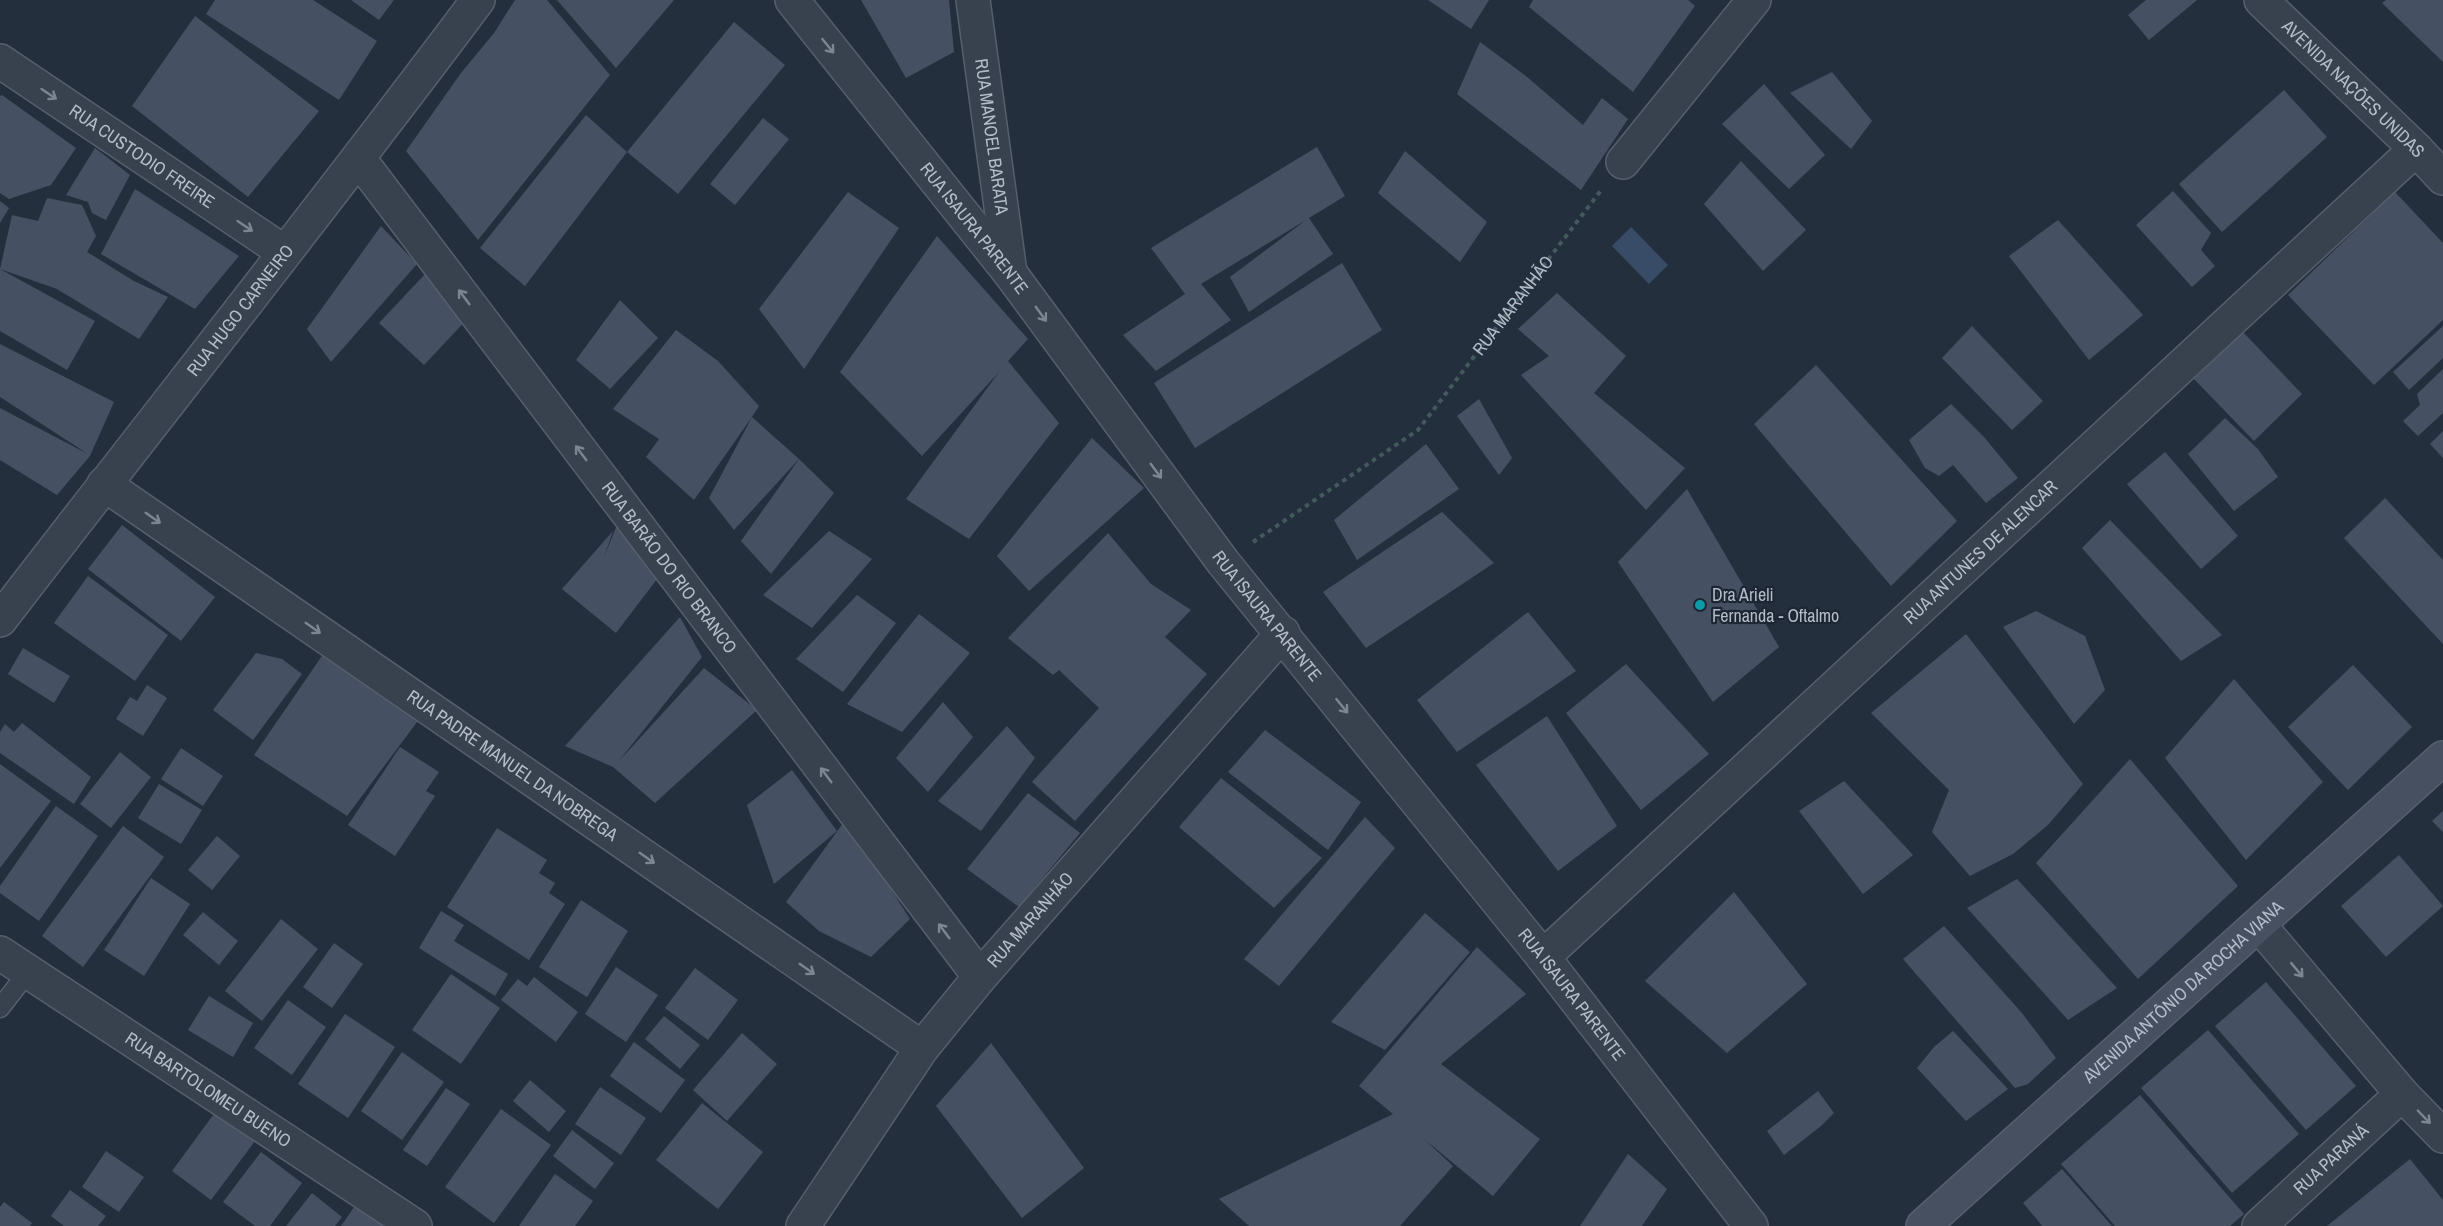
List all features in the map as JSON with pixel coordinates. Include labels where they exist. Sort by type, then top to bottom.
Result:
[{"type":"main road","name":"AVENIDA ANTÔNIO DA ROCHA VIANA","points":[[1923,1226],[2443,758]]},
{"type":"street","name":"RUA HUGO CARNEIRO","points":[[0,620],[284,252],[359,159],[478,0]]},
{"type":"street","name":"RUA ISAURA PARENTE","points":[[792,0],[1010,273],[1223,562],[1283,633],[1543,957],[1751,1226]]},
{"type":"street","name":"RUA MANOEL BARATA","points":[[973,0],[1010,273]]},
{"type":"street","points":[[1623,162],[1754,0]]},
{"type":"street","name":"AVENIDA NAÇÕES UNIDAS","points":[[2261,0],[2416,149],[2443,178]]},
{"type":"street","name":"RUA CUSTODIO FREIRE","points":[[0,61],[284,252]]},
{"type":"street","name":"RUA ANTUNES DE ALENCAR","points":[[1543,957],[2416,149]]},
{"type":"street","name":"RUA BARÃO DO RIO BRANCO","points":[[359,159],[980,977]]},
{"type":"street","name":"RUA PADRE MANUEL DA NOBREGA","points":[[104,484],[922,1048]]},
{"type":"street","name":"RUA MARANHÃO","points":[[803,1226],[922,1048],[980,977],[1283,633]]},
{"type":"street","points":[[2259,925],[2402,1094],[2443,1137]]},
{"type":"street","name":"RUA BARTOLOMEU BUENO","points":[[0,953],[415,1226]]},
{"type":"street","name":"RUA PARANÁ","points":[[2259,1226],[2402,1094]]},
{"type":"lane","points":[[0,1008],[28,972]]},
{"type":"path","name":"RUA MARANHÃO","points":[[1223,562],[1418,430],[1623,162]]},
{"type":"water","points":[[1631,227],[1668,265],[1649,284],[1612,246]]},
{"type":"building","points":[[215,0],[313,0],[377,41],[339,100],[206,14]]},
{"type":"building","points":[[351,0],[394,0],[379,20]]},
{"type":"building","points":[[515,0],[547,0],[610,75],[478,240],[406,151],[461,73],[494,33]]},
{"type":"building","points":[[557,0],[674,0],[616,68]]},
{"type":"building","points":[[861,0],[949,0],[954,52],[906,78]]},
{"type":"building","points":[[1428,0],[1489,0],[1471,29]]},
{"type":"building","points":[[1533,0],[1688,0],[1695,6],[1633,92],[1529,7]]},
{"type":"building","points":[[2146,0],[2197,0],[2149,40],[2128,15]]},
{"type":"building","points":[[2386,0],[2443,0],[2443,62],[2382,3]]},
{"type":"building","points":[[195,16],[319,111],[248,197],[132,106]]},
{"type":"building","points":[[734,22],[785,65],[678,194],[627,152]]},
{"type":"building","points":[[1480,42],[1526,76],[1583,125],[1602,98],[1628,119],[1581,190],[1457,94]]},
{"type":"building","points":[[1832,72],[1872,121],[1851,149],[1790,93]]},
{"type":"building","points":[[1764,84],[1825,155],[1789,189],[1722,124]]},
{"type":"building","points":[[2284,90],[2327,137],[2222,232],[2179,184]]},
{"type":"building","points":[[2,95],[76,148],[51,185],[9,199],[0,193],[0,96]]},
{"type":"building","points":[[586,115],[627,152],[525,286],[480,248]]},
{"type":"building","points":[[763,118],[789,139],[735,205],[710,184]]},
{"type":"building","points":[[1317,147],[1345,196],[1309,218],[1333,254],[1249,312],[1230,277],[1306,220],[1201,284],[1231,320],[1156,371],[1123,335],[1185,294],[1151,248]]},
{"type":"building","points":[[95,148],[130,175],[106,220],[92,213],[88,202],[66,195]]},
{"type":"building","points":[[1405,151],[1487,222],[1460,262],[1378,193]]},
{"type":"building","points":[[1741,161],[1806,230],[1763,271],[1704,204]]},
{"type":"building","points":[[135,189],[239,256],[195,309],[101,254]]},
{"type":"building","points":[[2173,191],[2211,233],[2201,250],[2215,266],[2192,287],[2136,225]]},
{"type":"building","points":[[848,192],[899,228],[804,369],[759,309]]},
{"type":"building","points":[[2395,192],[2443,243],[2443,320],[2374,385],[2288,295]]},
{"type":"building","points":[[47,198],[82,205],[96,236],[87,252],[134,281],[168,297],[139,339],[57,289],[0,269],[12,215],[38,221]]},
{"type":"building","points":[[0,201],[9,208],[0,223]]},
{"type":"building","points":[[2058,220],[2143,315],[2089,360],[2009,256]]},
{"type":"building","points":[[381,226],[417,264],[331,362],[307,329]]},
{"type":"building","points":[[937,236],[1028,339],[1008,361],[1059,423],[969,539],[906,499],[999,372],[922,456],[840,372]]},
{"type":"building","points":[[1342,263],[1382,330],[1195,448],[1154,383]]},
{"type":"building","points":[[0,269],[95,321],[67,370],[0,331]]},
{"type":"building","points":[[426,273],[471,315],[424,365],[379,323]]},
{"type":"building","points":[[1557,293],[1626,356],[1594,393],[1685,468],[1646,510],[1521,375],[1549,356],[1518,329]]},
{"type":"building","points":[[620,300],[658,338],[610,389],[576,360]]},
{"type":"building","points":[[1972,326],[2043,401],[2012,430],[1942,358]]},
{"type":"building","points":[[2443,326],[2443,358],[2409,390],[2393,372]]},
{"type":"building","points":[[676,330],[718,361],[759,406],[694,500],[646,457],[659,439],[613,409]]},
{"type":"building","points":[[2243,332],[2302,394],[2254,441],[2194,379]]},
{"type":"building","points":[[0,344],[114,402],[90,456],[57,495],[0,460],[0,408],[88,454],[0,397]]},
{"type":"building","points":[[1816,365],[1957,521],[1891,586],[1754,424]]},
{"type":"building","points":[[2443,369],[2443,413],[2418,436],[2403,421],[2420,405],[2417,394]]},
{"type":"building","points":[[1479,399],[1512,458],[1499,475],[1457,416]]},
{"type":"building","points":[[1951,404],[1983,436],[2018,478],[1986,503],[1953,465],[1939,476],[1925,468],[1909,440]]},
{"type":"building","points":[[752,417],[799,459],[734,530],[709,498]]},
{"type":"building","points":[[2225,418],[2258,449],[2278,477],[2234,511],[2188,454]]},
{"type":"building","points":[[2443,431],[2443,458],[2430,444]]},
{"type":"building","points":[[1092,438],[1144,488],[1029,591],[997,556]]},
{"type":"building","points":[[1426,444],[1459,489],[1357,560],[1334,520]]},
{"type":"building","points":[[2165,452],[2238,536],[2201,569],[2127,484]]},
{"type":"building","points":[[799,459],[834,493],[771,574],[741,541]]},
{"type":"building","name":"Dra Arieli Fernanda - Oftalmo","points":[[1687,489],[1779,647],[1713,702],[1618,562]]},
{"type":"building","points":[[2385,498],[2443,560],[2443,644],[2344,538]]},
{"type":"building","points":[[1442,512],[1494,563],[1366,648],[1323,592]]},
{"type":"building","points":[[619,520],[667,566],[616,633],[562,589],[613,531],[604,557]]},
{"type":"building","points":[[2110,520],[2222,635],[2181,661],[2082,548]]},
{"type":"building","points":[[122,525],[215,597],[181,641],[88,569]]},
{"type":"building","points":[[829,531],[872,559],[812,628],[763,595]]},
{"type":"building","points":[[1108,533],[1151,584],[1191,610],[1165,637],[1207,674],[1075,821],[1032,782],[1099,708],[1059,670],[1053,675],[1008,638]]},
{"type":"building","points":[[88,576],[168,635],[135,681],[54,623]]},
{"type":"building","points":[[857,595],[896,623],[843,692],[796,659]]},
{"type":"building","points":[[2036,611],[2085,636],[2105,690],[2074,724],[2003,627]]},
{"type":"building","points":[[1528,612],[1576,671],[1457,752],[1417,700]]},
{"type":"building","points":[[919,614],[970,653],[902,732],[847,704]]},
{"type":"building","points":[[680,617],[702,657],[618,762],[704,668],[757,710],[655,803],[613,767],[565,746]]},
{"type":"building","points":[[1966,634],[2083,784],[2048,825],[2013,854],[1970,876],[1932,832],[1949,790],[1871,713]]},
{"type":"building","points":[[23,648],[70,676],[54,703],[8,674]]},
{"type":"building","points":[[326,650],[423,714],[347,816],[254,755]]},
{"type":"building","points":[[256,653],[282,659],[302,674],[253,740],[213,710]]},
{"type":"building","points":[[1626,664],[1709,754],[1641,810],[1566,713]]},
{"type":"building","points":[[2353,665],[2412,727],[2348,790],[2288,727]]},
{"type":"building","points":[[2234,679],[2323,782],[2246,860],[2165,758]]},
{"type":"building","points":[[147,685],[167,698],[143,736],[116,719],[130,697],[137,701]]},
{"type":"building","points":[[943,702],[973,737],[928,792],[896,758]]},
{"type":"building","points":[[1547,716],[1617,826],[1558,871],[1476,765]]},
{"type":"building","points":[[22,723],[91,777],[74,804],[0,753],[0,732],[5,724],[14,732]]},
{"type":"building","points":[[1007,726],[1035,758],[981,831],[938,801]]},
{"type":"building","points":[[1265,730],[1361,802],[1328,850],[1228,772]]},
{"type":"building","points":[[400,747],[439,772],[426,791],[435,796],[395,856],[348,825]]},
{"type":"building","points":[[181,748],[223,776],[203,806],[161,779]]},
{"type":"building","points":[[120,752],[151,777],[111,828],[80,804]]},
{"type":"building","points":[[2130,759],[2238,886],[2138,979],[2036,863]]},
{"type":"building","points":[[0,764],[51,801],[0,868]]},
{"type":"building","points":[[792,770],[837,831],[774,884],[747,805]]},
{"type":"building","points":[[1221,778],[1322,858],[1274,908],[1179,827]]},
{"type":"building","points":[[1844,781],[1913,855],[1863,894],[1799,811]]},
{"type":"building","points":[[159,784],[202,810],[181,844],[138,818]]},
{"type":"building","points":[[1028,793],[1080,833],[1019,907],[967,869]]},
{"type":"building","points":[[56,806],[98,836],[39,921],[0,893],[0,886]]},
{"type":"building","points":[[2443,811],[2443,832],[2432,821]]},
{"type":"building","points":[[1365,817],[1395,848],[1279,986],[1244,959]]},
{"type":"building","points":[[846,819],[910,919],[871,957],[819,931],[786,902]]},
{"type":"building","points":[[123,826],[164,857],[83,967],[42,936]]},
{"type":"building","points":[[497,828],[547,860],[539,873],[555,883],[549,893],[565,904],[529,960],[447,907]]},
{"type":"building","points":[[217,836],[240,856],[212,890],[188,870]]},
{"type":"building","points":[[2399,855],[2443,906],[2386,957],[2341,906]]},
{"type":"building","points":[[151,878],[190,904],[144,976],[104,950]]},
{"type":"building","points":[[2017,879],[2117,988],[2068,1020],[1967,908]]},
{"type":"building","points":[[1734,892],[1807,984],[1727,1053],[1645,981]]},
{"type":"building","points":[[581,900],[628,931],[587,997],[539,967]]},
{"type":"building","points":[[441,911],[464,925],[454,941],[508,974],[495,996],[419,948]]},
{"type":"building","points":[[203,912],[238,941],[219,965],[183,935]]},
{"type":"building","points":[[1425,913],[1470,952],[1385,1050],[1331,1022]]},
{"type":"building","points":[[281,919],[318,949],[262,1021],[225,991]]},
{"type":"building","points":[[1944,926],[2022,1013],[2056,1058],[2028,1084],[2015,1088],[1903,959]]},
{"type":"building","points":[[334,943],[363,964],[332,1008],[303,987]]},
{"type":"building","points":[[1477,947],[1526,994],[1441,1064],[1540,1139],[1493,1196],[1424,1139],[1453,1166],[1400,1226],[1249,1226],[1219,1199],[1393,1114],[1359,1086]]},
{"type":"building","points":[[616,967],[658,995],[626,1042],[585,1014]]},
{"type":"building","points":[[695,968],[738,1000],[708,1040],[665,1008]]},
{"type":"building","points":[[451,974],[500,1008],[461,1064],[412,1030]]},
{"type":"building","points":[[534,977],[578,1012],[556,1042],[501,1000],[518,979],[527,986]]},
{"type":"building","points":[[2266,982],[2356,1086],[2306,1130],[2215,1026]]},
{"type":"building","points":[[209,996],[253,1023],[233,1057],[188,1030]]},
{"type":"building","points":[[288,1000],[326,1027],[292,1075],[254,1048]]},
{"type":"building","points":[[345,1014],[395,1047],[348,1118],[298,1084]]},
{"type":"building","points":[[664,1016],[700,1045],[680,1069],[645,1039]]},
{"type":"building","points":[[2208,1030],[2299,1134],[2232,1193],[2141,1088]]},
{"type":"building","points":[[1953,1031],[2008,1089],[1966,1121],[1917,1068],[1934,1047]]},
{"type":"building","points":[[742,1033],[777,1064],[727,1121],[693,1090]]},
{"type":"building","points":[[634,1042],[685,1080],[661,1113],[610,1076]]},
{"type":"building","points":[[991,1043],[1084,1168],[1022,1218],[936,1106]]},
{"type":"building","points":[[402,1052],[444,1082],[402,1140],[361,1111]]},
{"type":"building","points":[[530,1080],[566,1111],[549,1132],[513,1101]]},
{"type":"building","points":[[600,1087],[646,1118],[621,1155],[575,1124]]},
{"type":"building","points":[[446,1088],[470,1104],[427,1166],[403,1150]]},
{"type":"building","points":[[1818,1091],[1834,1113],[1784,1155],[1767,1131]]},
{"type":"building","points":[[2140,1095],[2244,1214],[2230,1226],[2115,1226],[2061,1164]]},
{"type":"building","points":[[702,1103],[763,1152],[718,1209],[656,1160]]},
{"type":"building","points":[[219,1107],[258,1137],[211,1200],[172,1171]]},
{"type":"building","points":[[501,1109],[551,1145],[494,1223],[445,1187]]},
{"type":"building","points":[[572,1130],[614,1163],[595,1189],[553,1156]]},
{"type":"building","points":[[106,1151],[144,1177],[119,1212],[82,1187]]},
{"type":"building","points":[[261,1152],[302,1183],[270,1226],[255,1226],[223,1202]]},
{"type":"building","points":[[1628,1154],[1667,1189],[1642,1226],[1580,1226]]},
{"type":"building","points":[[2410,1159],[2443,1200],[2443,1226],[2327,1226]]},
{"type":"building","points":[[2062,1169],[2112,1226],[2042,1226],[2023,1203]]},
{"type":"building","points":[[555,1174],[593,1201],[575,1226],[519,1226]]},
{"type":"building","points":[[70,1190],[106,1216],[98,1226],[64,1226],[51,1216]]},
{"type":"building","points":[[312,1193],[342,1217],[335,1226],[286,1226]]},
{"type":"building","points":[[4,1202],[32,1223],[30,1226],[0,1226],[0,1207]]},
{"type":"building","points":[[357,1203],[390,1226],[341,1226]]},
{"type":"place","name":"Dra Arieli Fernanda - Oftalmo","points":[[1700,605]]}]
